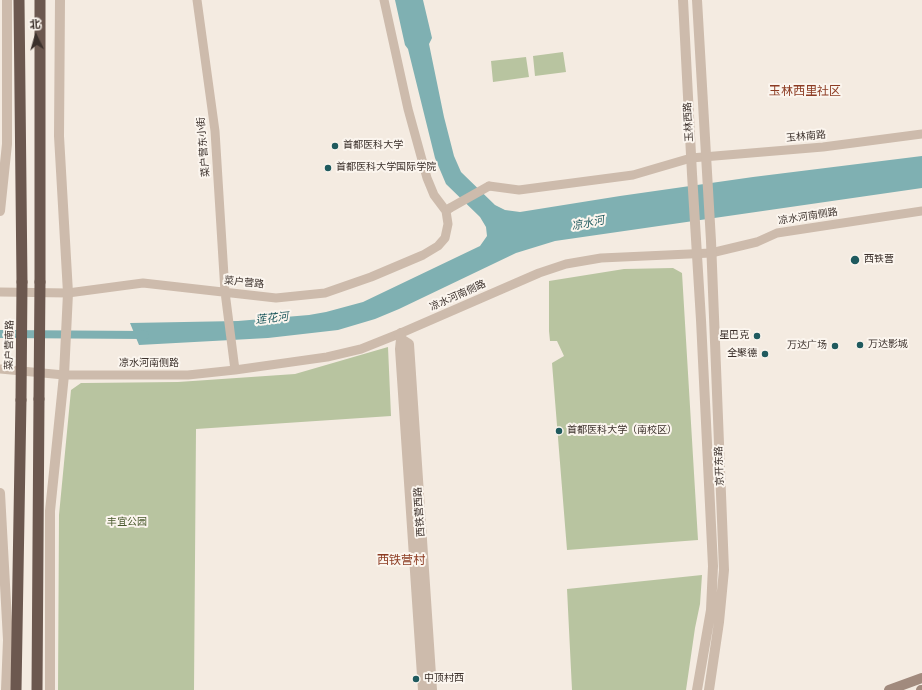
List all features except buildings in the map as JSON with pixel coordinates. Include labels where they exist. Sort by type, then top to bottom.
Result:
[{"type":"highway","name":"菜户营南路","points":[[16,690],[22,282],[19,0]]},
{"type":"highway","points":[[37,690],[40,282],[40,0]]},
{"type":"main road","points":[[889,690],[922,678]]},
{"type":"street","points":[[0,211],[6,144],[7,0]]},
{"type":"street","points":[[50,690],[50,511],[64,375],[68,293],[59,136],[60,0]]},
{"type":"street","name":"菜户营东小街","points":[[198,0],[215,131],[224,292],[235,370]]},
{"type":"street","points":[[384,0],[408,109],[427,178],[434,194],[448,209]]},
{"type":"street","name":"玉林西路","points":[[683,0],[696,249]]},
{"type":"street","name":"玉林西路","points":[[697,0],[711,241]]},
{"type":"street","name":"玉林南路","points":[[448,209],[489,186],[519,190],[634,175],[691,158],[823,147],[922,134]]},
{"type":"street","name":"菜户营路","points":[[0,292],[68,293],[143,284],[276,298],[325,292],[371,277],[423,255],[438,246],[445,238],[448,224],[448,209]]},
{"type":"street","name":"凉水河南侧路","points":[[0,369],[64,375],[188,375],[327,357],[361,349],[400,335],[539,272],[566,264],[601,258],[696,249],[711,253],[757,242],[777,233],[922,211]]},
{"type":"street","name":"京开东路","points":[[709,690],[724,570],[711,241]]},
{"type":"street","name":"京开东路","points":[[696,249],[703,350],[713,566],[710,610],[697,690]]},
{"type":"street","name":"西铁营西路","points":[[400,335],[423,690]]},
{"type":"street","name":"西铁营西路","points":[[400,335],[409,344],[432,690]]},
{"type":"street","points":[[0,493],[6,690]]},
{"type":"green space","points":[[563,52],[566,72],[535,76],[533,56]]},
{"type":"green space","points":[[526,57],[529,77],[493,82],[491,61]]},
{"type":"green space","points":[[673,268],[682,273],[698,540],[567,550],[552,363],[564,356],[557,341],[550,341],[549,281],[624,269]]},
{"type":"green space","name":"丰宜公园","points":[[388,347],[391,416],[196,429],[194,690],[58,690],[59,515],[71,390],[81,383],[178,382],[295,374]]},
{"type":"green space","points":[[702,575],[700,604],[686,690],[572,690],[567,589]]},
{"type":"water","name":"凉水河","points":[[395,0],[423,0],[432,38],[429,44],[444,117],[454,156],[461,172],[495,205],[505,210],[520,212],[753,177],[922,156],[922,188],[555,241],[516,253],[375,319],[338,330],[268,338],[139,345],[130,323],[238,321],[309,315],[326,312],[363,302],[480,246],[487,236],[486,227],[480,217],[446,184],[435,158],[408,49],[405,45]]},
{"type":"waterway","name":"莲花河","points":[[0,334],[145,335]]},
{"type":"place","name":"首都医科大学","points":[[335,146]]},
{"type":"place","name":"首都医科大学国际学院","points":[[328,168]]},
{"type":"place","name":"西铁营","points":[[855,260]]},
{"type":"place","name":"星巴克","points":[[757,336]]},
{"type":"place","name":"万达影城","points":[[860,345]]},
{"type":"place","name":"万达广场","points":[[835,346]]},
{"type":"place","name":"全聚德","points":[[765,354]]},
{"type":"place","name":"首都医科大学（南校区）","points":[[559,431]]},
{"type":"place","name":"中顶村西","points":[[416,679]]},
{"type":"district","name":"玉林西里社区","points":[[805,92]]},
{"type":"district","name":"西铁营村","points":[[401,561]]}]
